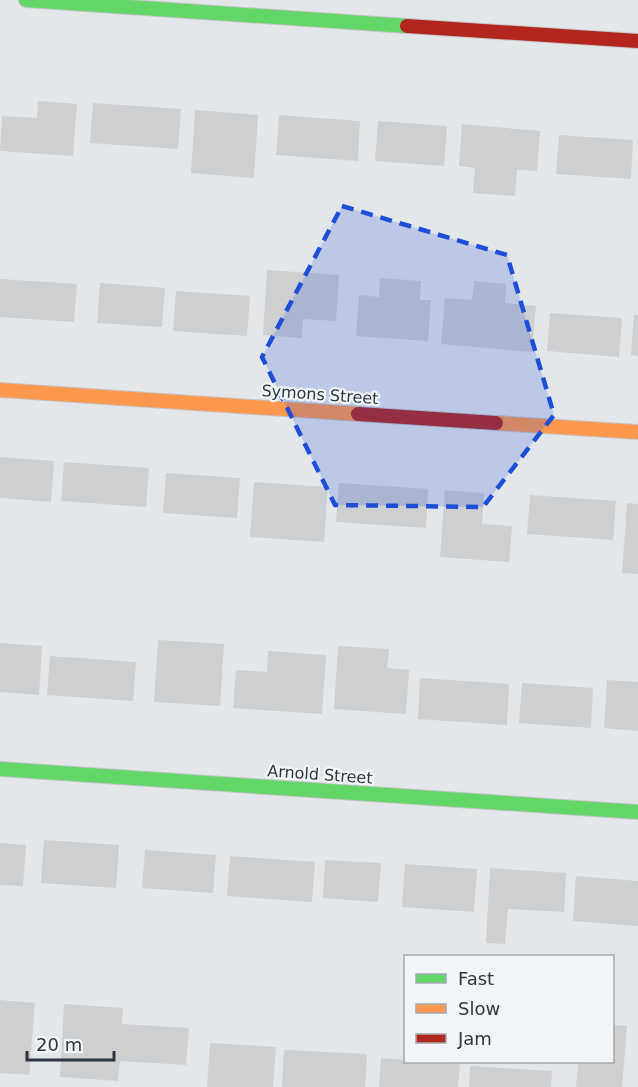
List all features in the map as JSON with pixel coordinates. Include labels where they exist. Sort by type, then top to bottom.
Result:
[{"type":"street","points":[[26,0],[638,42]]},
{"type":"street","name":"Symons Street","points":[[0,390],[638,432]]},
{"type":"street","name":"Arnold Street","points":[[0,769],[638,812]]},
{"type":"highlighted area","points":[[342,206],[507,255],[554,415],[483,507],[335,505],[262,357]]},
{"type":"building","points":[[38,101],[77,104],[73,156],[0,151],[2,116],[37,118]]},
{"type":"building","points":[[93,103],[181,109],[178,149],[90,143]]},
{"type":"building","points":[[195,110],[258,115],[254,178],[191,173]]},
{"type":"building","points":[[279,115],[360,121],[358,161],[276,155]]},
{"type":"building","points":[[378,121],[447,126],[444,166],[375,161]]},
{"type":"building","points":[[462,124],[540,131],[537,171],[517,170],[515,196],[473,193],[475,168],[459,166]]},
{"type":"building","points":[[559,135],[633,140],[631,179],[556,174]]},
{"type":"building","points":[[267,270],[339,275],[336,321],[303,319],[302,338],[263,335]]},
{"type":"building","points":[[380,278],[421,281],[420,300],[431,300],[428,341],[356,336],[359,295],[379,297]]},
{"type":"building","points":[[0,279],[77,284],[74,322],[0,317]]},
{"type":"building","points":[[474,281],[506,284],[505,303],[536,306],[532,352],[441,344],[445,298],[472,300]]},
{"type":"building","points":[[100,283],[165,288],[162,327],[97,323]]},
{"type":"building","points":[[176,291],[250,296],[247,336],[173,331]]},
{"type":"building","points":[[550,313],[622,318],[619,357],[547,351]]},
{"type":"building","points":[[634,315],[638,315],[638,356],[631,355]]},
{"type":"building","points":[[0,457],[54,461],[51,502],[0,498]]},
{"type":"building","points":[[64,462],[149,468],[146,507],[61,501]]},
{"type":"building","points":[[166,473],[240,478],[237,518],[163,513]]},
{"type":"building","points":[[254,482],[328,487],[324,542],[250,537]]},
{"type":"building","points":[[339,483],[428,489],[426,528],[336,522]]},
{"type":"building","points":[[445,490],[484,493],[482,524],[512,526],[509,562],[440,557]]},
{"type":"building","points":[[530,495],[616,501],[613,540],[527,534]]},
{"type":"building","points":[[627,503],[638,504],[638,574],[622,573]]},
{"type":"building","points":[[158,640],[224,644],[220,706],[154,702]]},
{"type":"building","points":[[0,643],[42,646],[39,695],[0,692]]},
{"type":"building","points":[[338,646],[389,649],[387,668],[409,670],[406,714],[334,709]]},
{"type":"building","points":[[268,651],[326,655],[322,714],[233,708],[236,670],[267,672]]},
{"type":"building","points":[[50,656],[136,662],[133,701],[47,695]]},
{"type":"building","points":[[420,678],[509,684],[507,725],[418,719]]},
{"type":"building","points":[[607,680],[638,682],[638,731],[604,728]]},
{"type":"building","points":[[522,683],[593,688],[591,728],[519,723]]},
{"type":"building","points":[[44,840],[119,845],[116,888],[41,883]]},
{"type":"building","points":[[0,843],[26,845],[23,886],[0,885]]},
{"type":"building","points":[[145,850],[216,855],[213,893],[142,888]]},
{"type":"building","points":[[230,856],[315,862],[312,902],[227,896]]},
{"type":"building","points":[[325,860],[381,863],[378,902],[323,898]]},
{"type":"building","points":[[405,864],[477,869],[474,912],[402,907]]},
{"type":"building","points":[[490,868],[566,873],[564,912],[508,909],[505,944],[486,943]]},
{"type":"building","points":[[576,876],[638,881],[638,926],[573,921]]},
{"type":"building","points":[[0,1000],[35,1003],[29,1075],[0,1073]]},
{"type":"building","points":[[64,1004],[123,1008],[122,1024],[189,1028],[186,1065],[120,1061],[118,1081],[60,1077]]},
{"type":"building","points":[[614,1025],[627,1026],[622,1087],[576,1087],[578,1063],[614,1063]]},
{"type":"building","points":[[210,1043],[276,1047],[273,1087],[207,1087]]},
{"type":"building","points":[[284,1050],[367,1054],[365,1087],[282,1087]]},
{"type":"building","points":[[381,1058],[404,1060],[404,1063],[460,1064],[458,1087],[379,1087]]},
{"type":"building","points":[[470,1066],[552,1071],[551,1087],[469,1087]]},
{"type":"traffic: fast","points":[[26,0],[407,26]]},
{"type":"traffic: fast","points":[[0,769],[638,812]]},
{"type":"traffic: slow","points":[[0,390],[358,414]]},
{"type":"traffic: slow","points":[[496,423],[638,432]]},
{"type":"traffic: jam","points":[[407,26],[638,41]]},
{"type":"traffic: jam","points":[[358,414],[496,423]]}]
